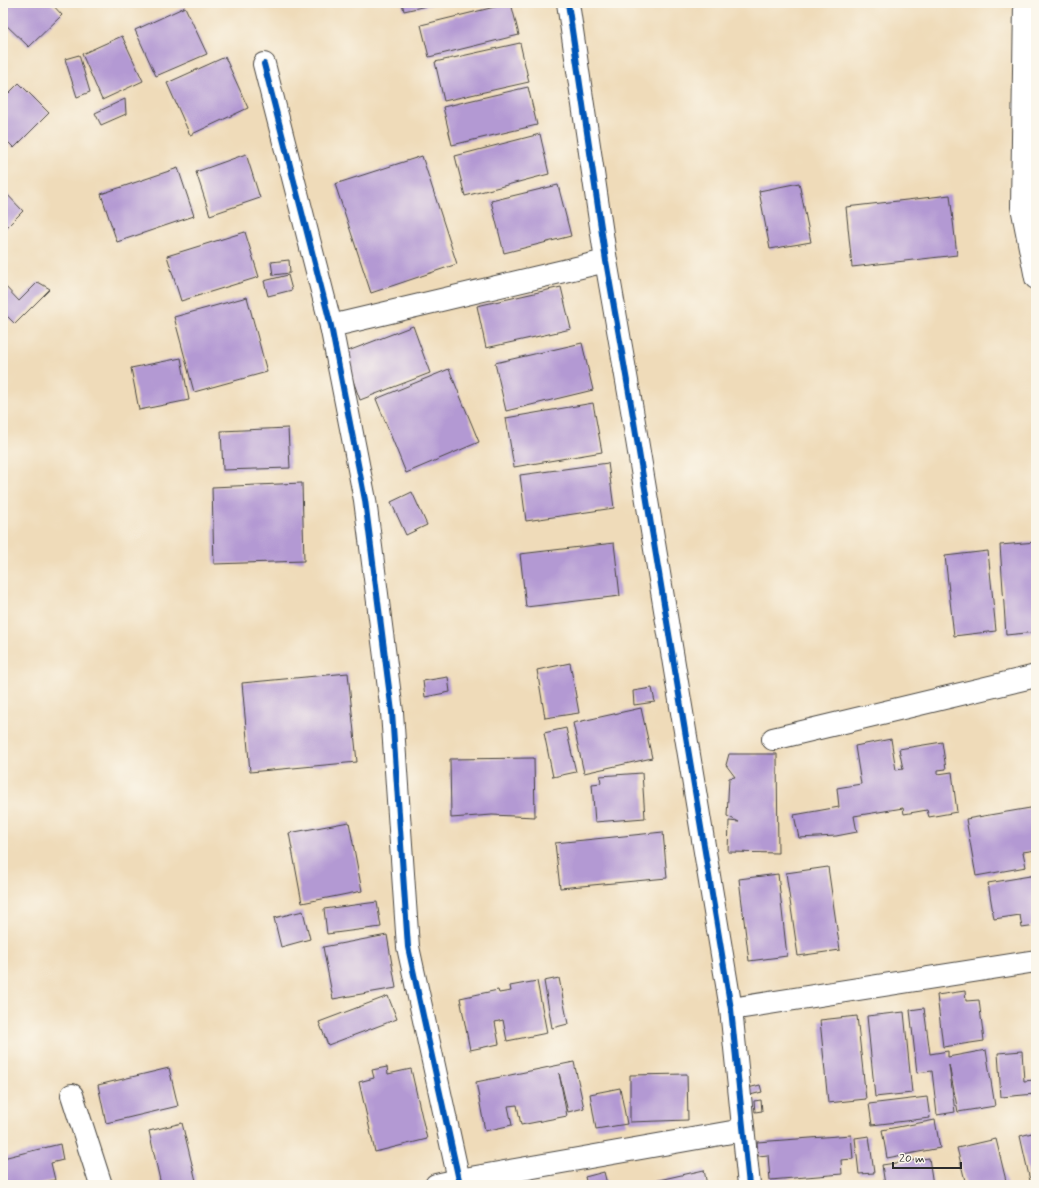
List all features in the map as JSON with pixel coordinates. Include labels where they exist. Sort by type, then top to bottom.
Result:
[{"type":"street","points":[[568,3],[606,261],[731,1009],[748,1185]]},
{"type":"street","points":[[1025,3],[1022,207],[1036,278]]},
{"type":"street","points":[[264,64],[331,326],[365,500],[392,712],[408,947],[461,1182]]},
{"type":"street","points":[[331,326],[606,261]]},
{"type":"street","points":[[773,739],[1036,676]]},
{"type":"street","points":[[731,1009],[1036,961]]},
{"type":"street","points":[[72,1096],[101,1185]]},
{"type":"street","points":[[436,1185],[461,1182],[743,1130]]},
{"type":"building","points":[[6,3],[51,3],[62,15],[29,47],[3,22],[3,6]]},
{"type":"building","points":[[402,3],[435,3],[435,4],[404,11]]},
{"type":"building","points":[[511,3],[519,35],[429,57],[421,25]]},
{"type":"building","points":[[185,7],[207,54],[156,76],[135,30]]},
{"type":"building","points":[[122,36],[143,81],[102,100],[82,54]]},
{"type":"building","points":[[520,43],[529,82],[444,101],[435,62]]},
{"type":"building","points":[[79,55],[90,92],[77,97],[65,59]]},
{"type":"building","points":[[225,57],[248,108],[190,135],[167,83]]},
{"type":"building","points":[[19,83],[49,113],[14,148],[3,137],[3,99]]},
{"type":"building","points":[[528,87],[537,125],[452,145],[443,107]]},
{"type":"building","points":[[125,99],[126,114],[101,125],[95,113]]},
{"type":"building","points":[[540,134],[549,174],[465,196],[455,156]]},
{"type":"building","points":[[246,154],[260,198],[210,215],[196,172]]},
{"type":"building","points":[[422,156],[457,264],[371,293],[335,184]]},
{"type":"building","points":[[178,168],[194,216],[117,242],[101,194]]},
{"type":"building","points":[[799,183],[811,242],[770,249],[759,191]]},
{"type":"building","points":[[558,185],[571,236],[504,253],[491,201]]},
{"type":"building","points":[[3,190],[23,211],[3,231]]},
{"type":"building","points":[[950,195],[957,255],[852,267],[846,207]]},
{"type":"building","points":[[245,232],[259,277],[181,301],[167,256]]},
{"type":"building","points":[[289,260],[290,273],[273,275],[271,262]]},
{"type":"building","points":[[288,275],[292,290],[268,296],[264,281]]},
{"type":"building","points":[[38,282],[50,289],[15,324],[3,312],[3,284],[19,301]]},
{"type":"building","points":[[561,287],[571,329],[486,348],[477,306]]},
{"type":"building","points":[[247,297],[267,372],[194,392],[174,317]]},
{"type":"building","points":[[413,326],[430,373],[360,400],[343,353]]},
{"type":"building","points":[[582,343],[593,390],[506,411],[495,363]]},
{"type":"building","points":[[181,358],[189,400],[139,410],[131,368]]},
{"type":"building","points":[[449,369],[479,442],[406,473],[376,399]]},
{"type":"building","points":[[593,403],[602,452],[514,467],[506,418]]},
{"type":"building","points":[[288,428],[290,468],[223,470],[221,431]]},
{"type":"building","points":[[608,463],[614,508],[526,521],[520,475]]},
{"type":"building","points":[[302,483],[304,561],[214,564],[212,487]]},
{"type":"building","points":[[412,492],[427,525],[406,535],[391,502]]},
{"type":"building","points":[[1036,542],[1036,632],[1006,635],[1000,545]]},
{"type":"building","points":[[614,543],[620,596],[526,607],[520,554]]},
{"type":"building","points":[[988,551],[996,631],[954,636],[945,556]]},
{"type":"building","points":[[570,663],[579,713],[545,718],[537,670]]},
{"type":"building","points":[[348,673],[357,762],[250,772],[242,683]]},
{"type":"building","points":[[448,677],[450,692],[425,697],[423,681]]},
{"type":"building","points":[[652,688],[655,702],[634,705],[633,691]]},
{"type":"building","points":[[641,708],[652,758],[584,773],[573,723]]},
{"type":"building","points":[[566,728],[576,772],[553,777],[544,733]]},
{"type":"building","points":[[891,739],[896,770],[903,769],[899,749],[942,742],[946,769],[938,770],[938,774],[952,772],[957,812],[929,817],[927,810],[904,814],[903,808],[854,816],[857,832],[836,836],[799,838],[794,815],[839,807],[837,788],[861,784],[855,746]]},
{"type":"building","points":[[729,754],[777,754],[778,853],[728,852],[729,821],[739,822],[727,816],[729,778],[735,777],[726,765]]},
{"type":"building","points":[[534,758],[535,817],[492,815],[451,818],[450,759]]},
{"type":"building","points":[[642,773],[645,818],[595,822],[592,784],[601,783],[600,776]]},
{"type":"building","points":[[1036,807],[1036,850],[1023,852],[1026,867],[976,876],[966,819]]},
{"type":"building","points":[[349,822],[362,891],[302,903],[289,833]]},
{"type":"building","points":[[663,832],[667,878],[560,888],[555,843]]},
{"type":"building","points":[[828,867],[840,950],[798,956],[786,873]]},
{"type":"building","points":[[778,874],[787,956],[749,961],[739,879]]},
{"type":"building","points":[[1036,875],[1036,926],[1022,928],[1020,915],[994,919],[988,883]]},
{"type":"building","points":[[377,902],[381,927],[327,934],[324,909]]},
{"type":"building","points":[[303,911],[310,939],[281,947],[274,918]]},
{"type":"building","points":[[387,935],[396,988],[333,999],[323,947]]},
{"type":"building","points":[[559,978],[568,1024],[552,1028],[544,981]]},
{"type":"building","points":[[537,981],[547,1033],[507,1041],[503,1020],[495,1022],[499,1044],[470,1050],[460,998],[498,990],[499,993],[511,991],[510,986]]},
{"type":"building","points":[[965,991],[966,1001],[979,1000],[984,1041],[943,1047],[937,995]]},
{"type":"building","points":[[388,996],[397,1019],[328,1045],[319,1022]]},
{"type":"building","points":[[924,1008],[930,1054],[948,1051],[948,1057],[986,1050],[995,1106],[958,1112],[949,1065],[955,1112],[937,1115],[932,1071],[917,1073],[910,1010]]},
{"type":"building","points":[[904,1012],[912,1093],[875,1097],[867,1016]]},
{"type":"building","points":[[857,1016],[866,1099],[828,1103],[820,1020]]},
{"type":"building","points":[[1022,1051],[1024,1081],[1034,1080],[1035,1094],[1001,1097],[998,1053]]},
{"type":"building","points":[[574,1062],[584,1108],[568,1112],[559,1073],[567,1116],[521,1125],[517,1105],[508,1106],[512,1125],[485,1131],[476,1082]]},
{"type":"building","points":[[387,1067],[388,1074],[411,1069],[427,1139],[375,1152],[359,1082],[374,1078],[372,1070]]},
{"type":"building","points":[[169,1068],[178,1106],[106,1123],[98,1085]]},
{"type":"building","points":[[687,1074],[688,1120],[630,1122],[630,1075]]},
{"type":"building","points":[[760,1085],[762,1092],[746,1096],[744,1089]]},
{"type":"building","points":[[620,1088],[627,1124],[596,1129],[590,1094]]},
{"type":"building","points":[[927,1097],[930,1118],[872,1125],[869,1104]]},
{"type":"building","points":[[761,1100],[762,1111],[755,1112],[754,1101]]},
{"type":"building","points":[[935,1120],[940,1148],[887,1158],[882,1130]]},
{"type":"building","points":[[182,1123],[197,1185],[161,1185],[149,1131]]},
{"type":"building","points":[[1036,1132],[1036,1185],[1031,1185],[1020,1136]]},
{"type":"building","points":[[851,1135],[853,1159],[841,1160],[842,1174],[770,1180],[768,1155],[758,1156],[757,1142]]},
{"type":"building","points":[[869,1136],[874,1173],[859,1174],[855,1138]]},
{"type":"building","points":[[996,1139],[1007,1185],[966,1185],[957,1148]]},
{"type":"building","points":[[60,1144],[63,1160],[51,1163],[55,1180],[33,1185],[3,1185],[3,1158]]},
{"type":"building","points":[[929,1158],[933,1185],[885,1185],[882,1165]]},
{"type":"building","points":[[704,1170],[707,1185],[641,1185],[641,1184]]},
{"type":"building","points":[[604,1172],[607,1184],[587,1185],[585,1177]]},
{"type":"cycle path","points":[[568,3],[606,261],[731,1009],[749,1185]]},
{"type":"cycle path","points":[[264,64],[331,326],[365,500],[392,712],[408,947],[459,1180],[462,1185]]}]
